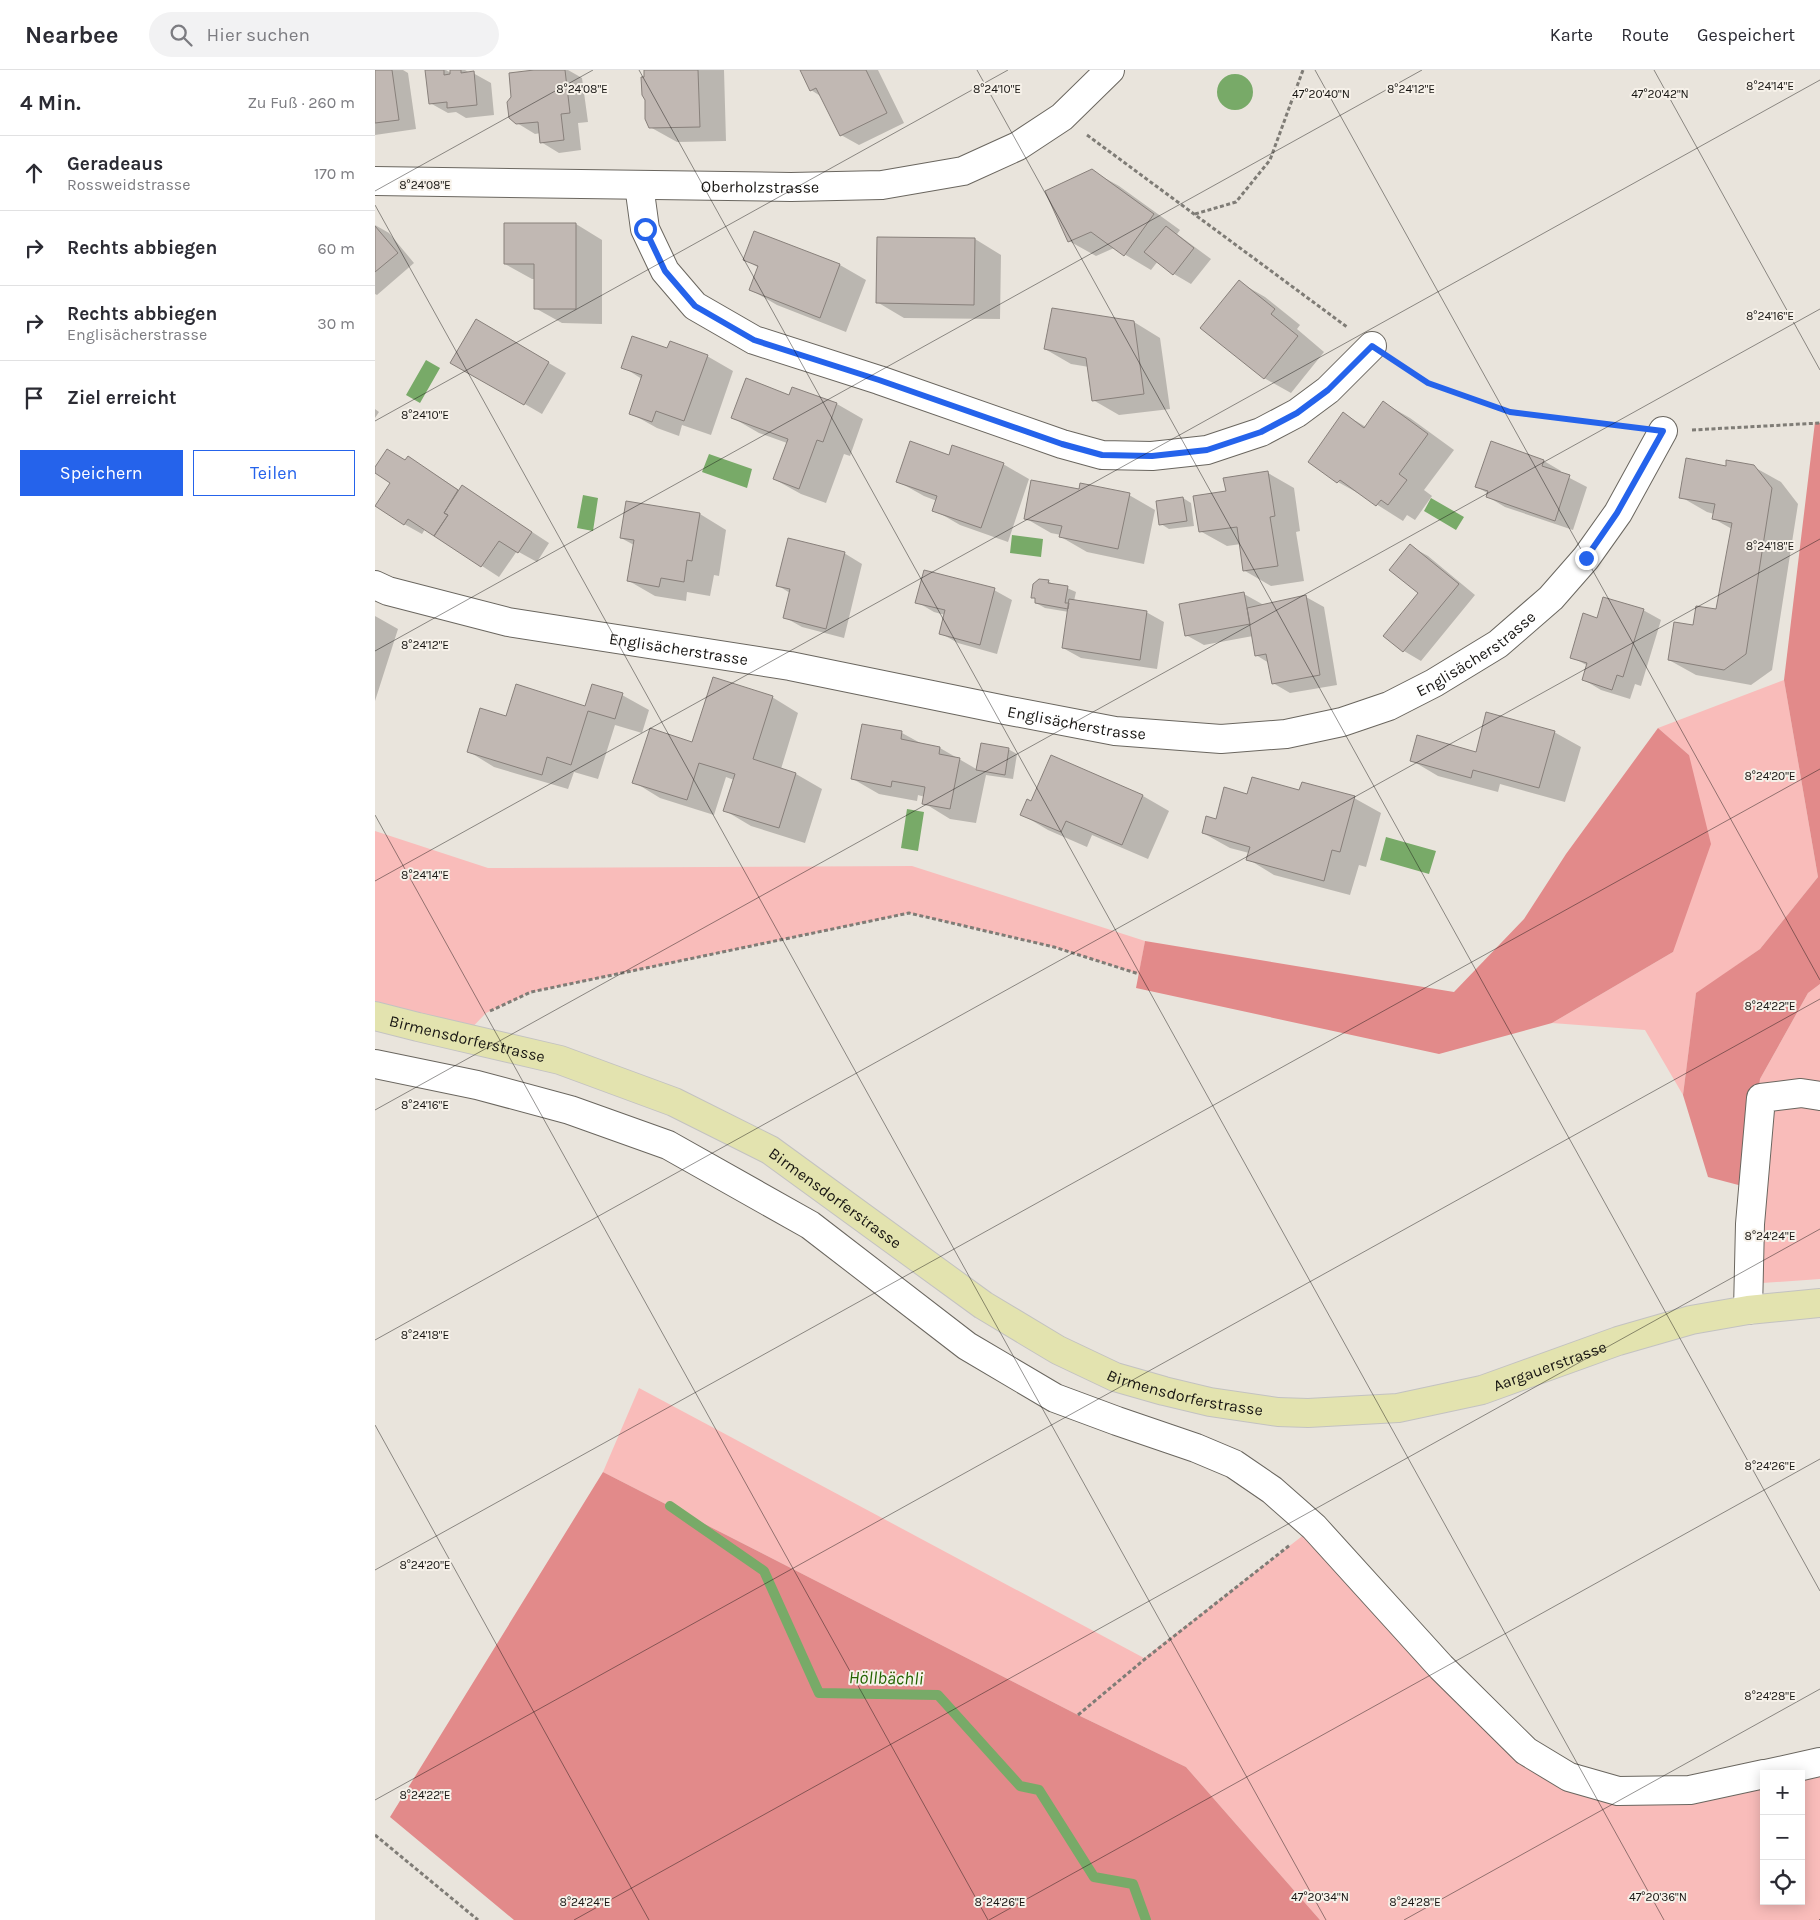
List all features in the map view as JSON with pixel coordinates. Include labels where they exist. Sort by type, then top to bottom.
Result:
[{"type":"main road","name":"Birmensdorferstrasse","points":[[375,1016],[560,1060],[674,1102],[770,1150],[983,1305],[1058,1350],[1115,1377],[1210,1402],[1277,1412]]},
{"type":"main road","name":"Aargauerstrasse","points":[[1277,1412],[1345,1412],[1398,1408],[1433,1402],[1482,1390],[1618,1342],[1682,1323],[1748,1310],[1820,1303]]},
{"type":"street","name":"Oberholzstrasse","points":[[375,181],[791,187],[883,185],[963,171],[1018,146],[1062,117],[1110,70]]},
{"type":"street","points":[[639,185],[645,229],[665,271],[695,306],[754,340],[879,380],[1062,444],[1102,455],[1152,456],[1207,450],[1261,432],[1297,413],[1328,390],[1372,346]]},
{"type":"street","name":"Englisächerstrasse","points":[[375,585],[389,591],[508,622],[791,666],[1115,731],[1221,739],[1286,734],[1342,722],[1389,706],[1434,683],[1498,644],[1551,598],[1586,558],[1617,513],[1663,431]]},
{"type":"street","points":[[375,1064],[477,1085],[571,1110],[668,1146],[810,1224],[967,1346],[1055,1398],[1117,1422],[1196,1448],[1234,1464],[1272,1490],[1314,1527],[1441,1666],[1513,1738],[1527,1751],[1569,1777],[1618,1791],[1690,1790],[1760,1775]]},
{"type":"street","points":[[1748,1310],[1750,1224],[1761,1098],[1801,1093],[1820,1096]]},
{"type":"street","points":[[1783,1770],[1820,1762]]},
{"type":"path","points":[[1194,214],[1236,202],[1270,160],[1303,70]]},
{"type":"path","points":[[1062,117],[1372,346],[1428,383],[1510,412],[1663,431],[1820,423]]},
{"type":"path","points":[[463,1038],[486,1013],[531,992],[909,913],[1054,947],[1139,974]]},
{"type":"path","points":[[1078,1715],[1145,1658],[1314,1527]]},
{"type":"path","points":[[375,1835],[478,1920]]},
{"type":"shaded area","points":[[1235,74],[1242,75],[1248,79],[1252,85],[1252,99],[1248,105],[1242,109],[1235,110],[1228,109],[1222,105],[1218,99],[1217,92],[1218,85],[1222,79],[1228,75]]},
{"type":"shaded area","points":[[426,360],[440,368],[420,403],[406,395]]},
{"type":"shaded area","points":[[1815,422],[1820,423],[1820,984],[1808,993],[1760,1079],[1746,1187],[1708,1177],[1683,1095],[1696,993],[1760,949],[1818,877],[1784,680]]},
{"type":"shaded area","points":[[709,454],[752,469],[747,488],[702,472]]},
{"type":"shaded area","points":[[583,495],[598,498],[593,531],[577,528]]},
{"type":"shaded area","points":[[1431,498],[1464,517],[1456,530],[1424,511]]},
{"type":"shaded area","points":[[1012,535],[1043,539],[1041,557],[1010,553]]},
{"type":"shaded area","points":[[1784,680],[1818,877],[1760,949],[1696,994],[1683,1095],[1645,1030],[1552,1023],[1673,952],[1689,755],[1658,728]]},
{"type":"shaded area","points":[[1658,728],[1689,755],[1711,844],[1673,952],[1552,1023],[1439,1054],[1136,988],[1145,941],[1454,992],[1524,919],[1566,854]]},
{"type":"shaded area","points":[[907,809],[924,812],[918,851],[901,848]]},
{"type":"shaded area","points":[[375,831],[488,868],[912,866],[1145,941],[1139,974],[1054,947],[909,913],[531,992],[486,1013],[462,1038],[375,1016]]},
{"type":"shaded area","points":[[1386,837],[1436,851],[1429,874],[1380,860]]},
{"type":"shaded area","points":[[1820,984],[1820,1279],[1762,1283],[1746,1187],[1760,1079],[1808,993]]},
{"type":"shaded area","points":[[639,1388],[1144,1658],[1314,1527],[1526,1751],[1618,1791],[1760,1774],[1760,1905],[1805,1905],[1805,1771],[1820,1762],[1820,1920],[1320,1920],[1186,1767],[1078,1715],[603,1472]]},
{"type":"shaded area","points":[[603,1472],[1078,1715],[1186,1767],[1320,1920],[514,1920],[390,1817]]},
{"type":"building","points":[[375,70],[392,70],[399,120],[375,123]]},
{"type":"building","points":[[425,70],[444,70],[444,75],[450,74],[450,70],[461,70],[461,73],[474,71],[477,105],[447,108],[447,102],[429,104]]},
{"type":"building","points":[[534,70],[565,70],[570,113],[561,114],[564,140],[540,143],[538,122],[516,124],[509,118],[507,102],[511,97],[509,73]]},
{"type":"building","points":[[644,70],[698,70],[700,127],[649,128],[645,119],[645,100],[642,95],[641,77],[644,77]]},
{"type":"building","points":[[800,70],[866,70],[887,113],[840,136],[816,88],[810,91]]},
{"type":"building","points":[[1092,169],[1154,214],[1124,256],[1091,232],[1068,242],[1045,191]]},
{"type":"building","points":[[504,223],[576,223],[576,309],[534,309],[534,264],[504,264]]},
{"type":"building","points":[[375,226],[398,253],[375,272]]},
{"type":"building","points":[[1166,226],[1194,248],[1173,275],[1144,252]]},
{"type":"building","points":[[754,231],[840,264],[820,318],[749,290],[758,266],[743,260]]},
{"type":"building","points":[[877,237],[975,238],[974,305],[876,303]]},
{"type":"building","points":[[1239,280],[1275,309],[1271,314],[1298,336],[1264,379],[1200,328]]},
{"type":"building","points":[[1052,308],[1134,321],[1144,394],[1092,401],[1086,358],[1044,349]]},
{"type":"building","points":[[476,319],[549,362],[524,405],[450,363]]},
{"type":"building","points":[[632,336],[667,348],[670,341],[708,355],[684,421],[656,411],[652,422],[629,414],[642,375],[621,368]]},
{"type":"building","points":[[746,378],[789,395],[792,387],[837,403],[823,442],[817,440],[799,489],[773,479],[788,439],[731,418]]},
{"type":"building","points":[[1383,401],[1428,434],[1399,474],[1407,480],[1388,505],[1381,500],[1376,506],[1340,480],[1337,483],[1308,462],[1343,412],[1364,428]]},
{"type":"building","points":[[910,441],[949,455],[952,445],[1004,463],[981,528],[932,511],[937,496],[896,482]]},
{"type":"building","points":[[1491,441],[1544,460],[1542,466],[1570,475],[1555,521],[1486,497],[1488,491],[1475,487]]},
{"type":"building","points":[[387,449],[405,460],[408,456],[458,490],[444,513],[448,515],[434,536],[408,519],[404,525],[375,506],[390,483],[375,473],[375,467]]},
{"type":"building","points":[[1686,458],[1726,466],[1726,460],[1754,465],[1772,488],[1746,654],[1724,670],[1668,660],[1674,622],[1693,625],[1696,606],[1716,609],[1732,523],[1712,519],[1715,504],[1679,498]]},
{"type":"building","points":[[1268,471],[1275,516],[1270,517],[1278,566],[1243,571],[1237,527],[1199,532],[1193,496],[1226,491],[1223,478]]},
{"type":"building","points":[[1031,480],[1079,489],[1080,483],[1130,493],[1118,549],[1059,537],[1062,526],[1024,519]]},
{"type":"building","points":[[462,485],[532,532],[518,553],[499,541],[481,567],[434,536],[448,515],[444,513]]},
{"type":"building","points":[[1183,497],[1187,521],[1159,525],[1156,501]]},
{"type":"building","points":[[626,501],[700,513],[692,561],[687,560],[684,582],[661,578],[659,587],[627,581],[634,540],[620,538]]},
{"type":"building","points":[[788,538],[845,552],[826,629],[783,618],[790,589],[776,586]]},
{"type":"building","points":[[1410,544],[1459,584],[1403,652],[1383,636],[1418,593],[1389,570]]},
{"type":"building","points":[[924,570],[995,588],[980,645],[939,634],[945,610],[915,603]]},
{"type":"building","points":[[1039,579],[1049,580],[1048,583],[1068,586],[1065,603],[1069,603],[1068,609],[1035,603],[1035,598],[1031,598],[1033,584]]},
{"type":"building","points":[[1244,592],[1250,624],[1185,636],[1179,604]]},
{"type":"building","points":[[1306,595],[1320,675],[1272,684],[1266,654],[1255,656],[1247,608]]},
{"type":"building","points":[[1603,597],[1644,609],[1623,677],[1617,675],[1612,690],[1582,680],[1587,663],[1570,658],[1583,613],[1597,618]]},
{"type":"building","points":[[1069,599],[1147,611],[1140,660],[1062,648]]},
{"type":"building","points":[[713,677],[773,696],[753,759],[796,773],[779,828],[723,811],[735,774],[699,763],[687,800],[632,783],[650,728],[692,742]]},
{"type":"building","points":[[516,684],[585,706],[592,684],[623,693],[615,719],[588,711],[571,765],[547,757],[542,775],[467,752],[480,708],[506,716]]},
{"type":"building","points":[[1486,712],[1555,731],[1539,788],[1473,770],[1471,778],[1410,761],[1417,735],[1476,752]]},
{"type":"building","points":[[862,724],[902,731],[901,739],[940,747],[939,754],[960,758],[950,809],[922,804],[925,787],[892,781],[891,787],[851,779]]},
{"type":"building","points":[[981,743],[1009,748],[1005,775],[976,770]]},
{"type":"building","points":[[1051,755],[1143,795],[1122,845],[1066,821],[1061,832],[1020,815],[1027,799],[1031,801]]},
{"type":"building","points":[[1252,777],[1299,790],[1302,782],[1355,796],[1340,852],[1332,850],[1324,881],[1246,860],[1250,847],[1202,833],[1206,816],[1216,819],[1224,787],[1247,794]]},
{"type":"waterway","name":"Höllbächli","points":[[670,1506],[764,1571],[819,1693],[938,1695],[1020,1786],[1039,1790],[1094,1877],[1133,1884],[1146,1920]]},
{"type":"route","points":[[645,229],[665,271],[695,306],[754,340],[879,380],[1062,444],[1102,455],[1152,456],[1207,450],[1261,432],[1297,413],[1328,390],[1372,346],[1428,383],[1510,412],[1663,431],[1617,513],[1586,558]]}]
